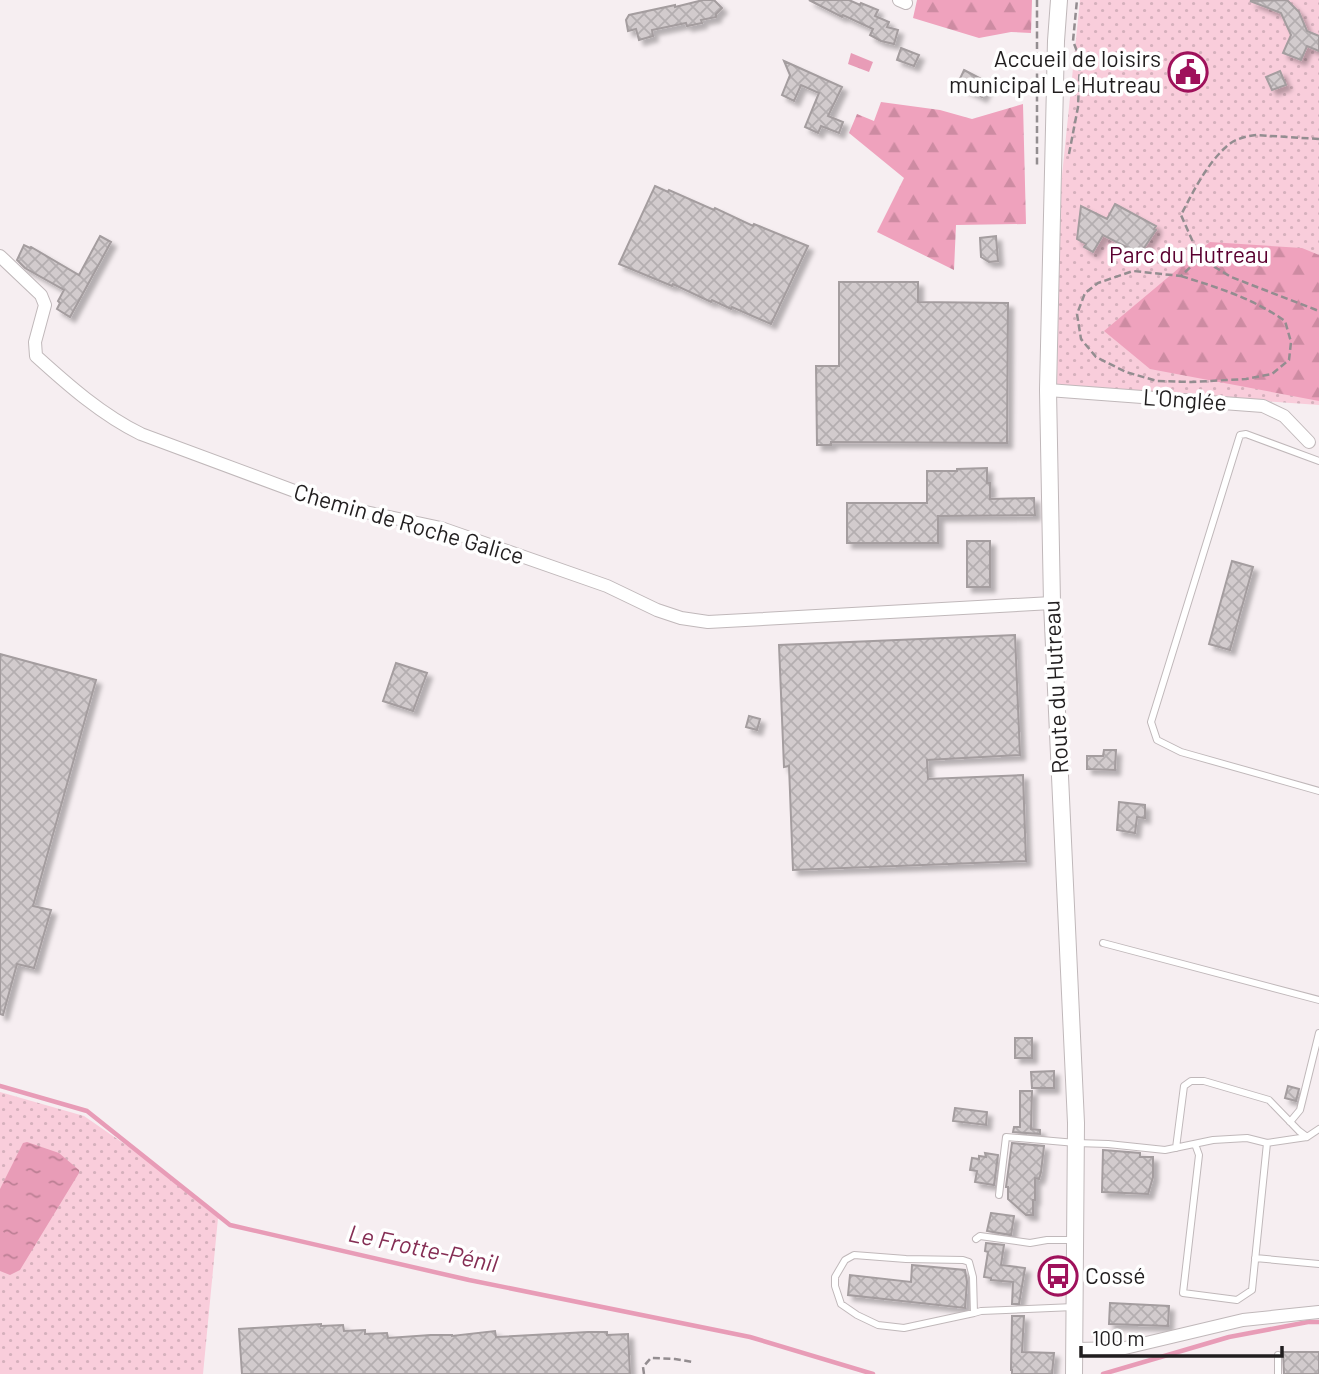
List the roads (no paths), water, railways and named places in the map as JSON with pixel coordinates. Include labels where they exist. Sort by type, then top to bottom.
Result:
[{"type":"street","name":"Route du Hutreau","points":[[1059,0],[1048,390],[1052,603],[1076,1143],[1074,1374]]},
{"type":"street","name":"Chemin de Roche Galice","points":[[0,256],[41,295],[45,305],[35,342],[36,356],[62,380],[126,427],[308,496],[351,509],[441,528],[607,586],[657,610],[681,618],[708,622],[1052,603]]},
{"type":"street","name":"L'Onglée","points":[[1048,390],[1263,406],[1284,416],[1309,442]]},
{"type":"street","points":[[1075,1349],[1125,1348],[1243,1320],[1319,1312]]},
{"type":"lane","points":[[1319,461],[1240,435],[1151,722],[1157,740],[1181,751],[1319,791]]},
{"type":"lane","points":[[1103,943],[1319,1000]]},
{"type":"lane","points":[[1290,1122],[1300,1110],[1319,1033]]},
{"type":"lane","points":[[1176,1148],[1184,1086],[1191,1081],[1203,1081],[1269,1100],[1307,1138]]},
{"type":"lane","points":[[999,1195],[1006,1137],[1165,1150],[1213,1140],[1247,1138],[1267,1143],[1307,1138],[1319,1129]]},
{"type":"lane","points":[[1195,1144],[1199,1155],[1183,1293],[1237,1300],[1252,1290],[1267,1143]]},
{"type":"lane","points":[[976,1239],[980,1236],[1030,1243],[1076,1240]]},
{"type":"lane","points":[[974,1313],[972,1269],[969,1262],[963,1260],[855,1255],[845,1260],[835,1277],[841,1304],[878,1325],[904,1328],[974,1313],[1076,1307]]},
{"type":"lane","points":[[1255,1258],[1319,1264]]},
{"type":"lane","points":[[1278,1355],[1278,1374]]},
{"type":"water","points":[[851,53],[873,62],[869,72],[848,64]]},
{"type":"water","points":[[23,1143],[59,1153],[79,1170],[79,1173],[20,1270],[10,1275],[0,1271],[0,1189]]},
{"type":"waterway","name":"Le Frotte-Pénil","points":[[0,1086],[87,1111],[230,1225],[469,1280],[750,1337],[873,1374]]},
{"type":"waterway","name":"Le Frotte-Pénil","points":[[1103,1374],[1229,1337],[1319,1322]]},
{"type":"place","name":"Accueil de loisirs municipal Le Hutreau","points":[[1188,72]]},
{"type":"place","name":"Cossé","points":[[1058,1276]]},
{"type":"park label","name":"Parc du Hutreau","points":[[1189,255]]}]
